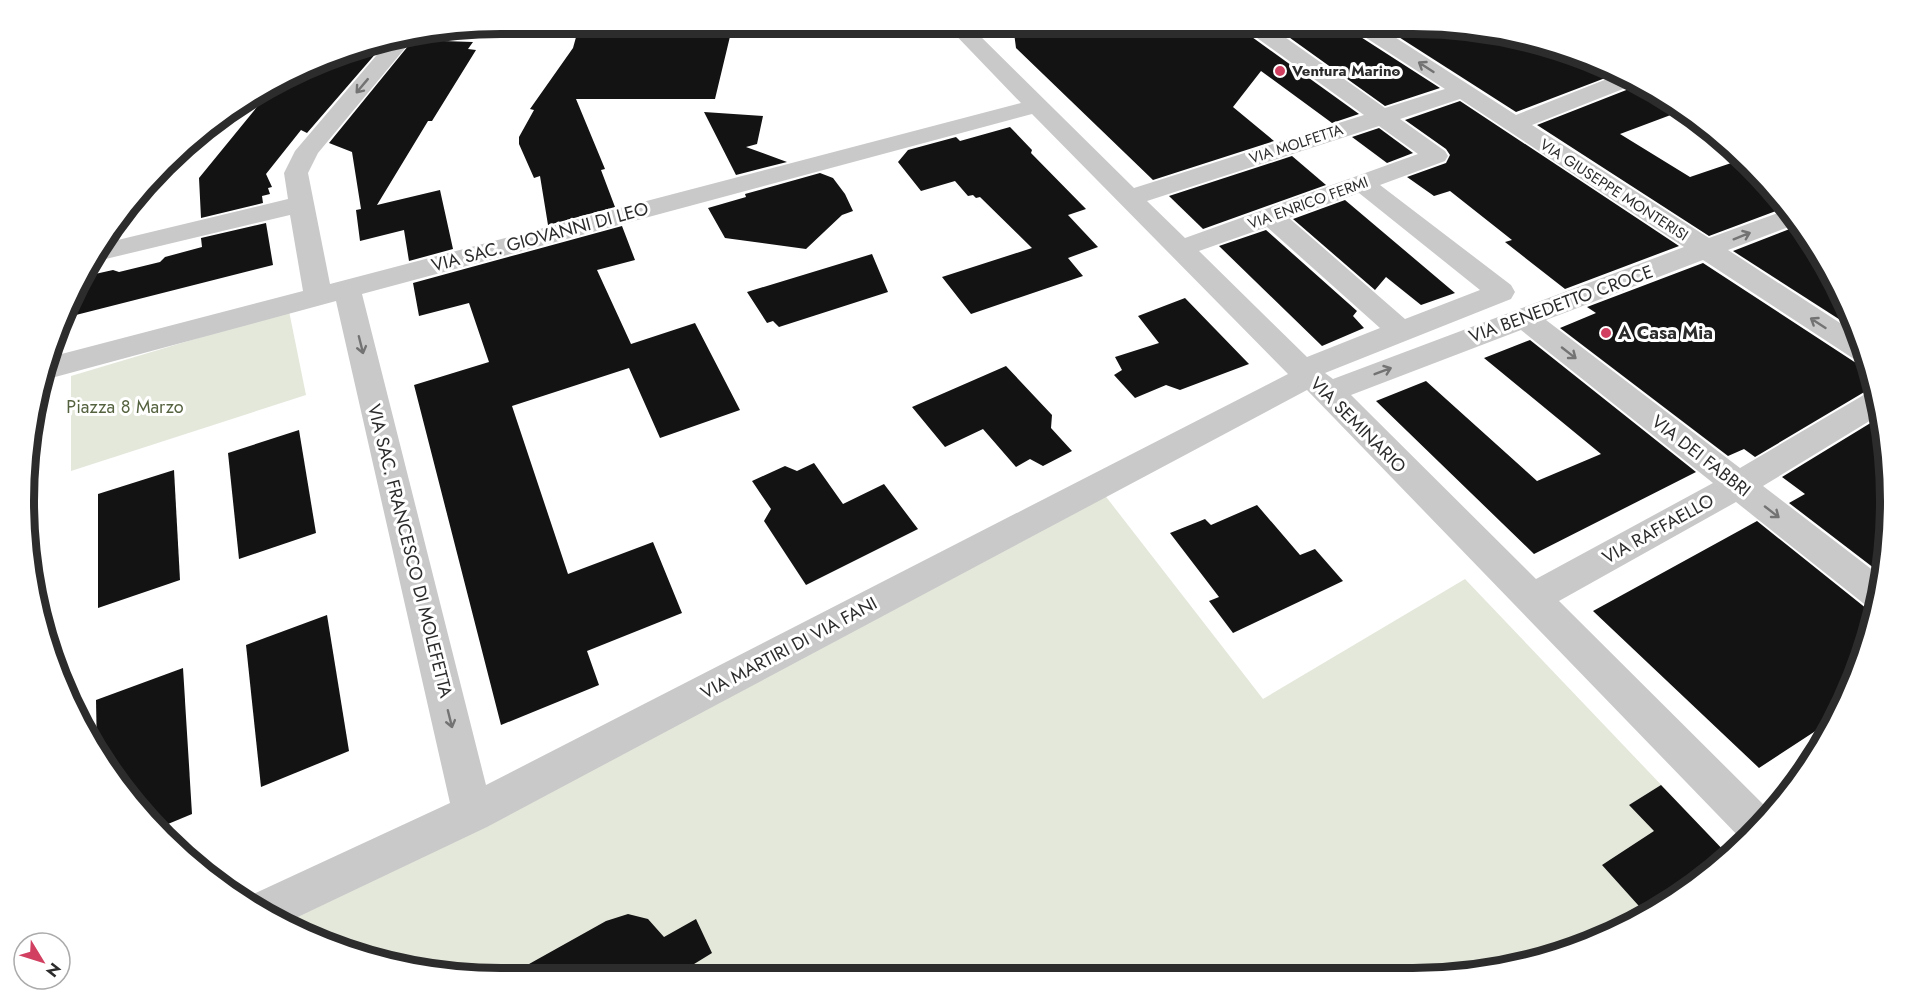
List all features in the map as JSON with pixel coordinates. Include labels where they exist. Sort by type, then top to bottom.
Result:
[{"type":"street","name":"VIA SEMINARIO","points":[[965,34],[1313,379],[1753,822]]},
{"type":"street","points":[[1267,34],[1382,116]]},
{"type":"street","name":"VIA GIUSEPPE MONTERISI","points":[[1376,34],[1854,345]]},
{"type":"street","name":"VIA SAC. FRANCESCO DI MOLEFETTA","points":[[395,47],[307,151],[296,173],[302,204],[332,292],[473,813]]},
{"type":"street","points":[[1514,124],[1619,82]]},
{"type":"street","name":"VIA MOLFETTA","points":[[1129,198],[1463,91]]},
{"type":"street","name":"VIA SAC. GIOVANNI DI LEO","points":[[54,366],[1036,105]]},
{"type":"street","name":"VIA ENRICO FERMI","points":[[1180,249],[1436,156],[1382,116]]},
{"type":"street","points":[[1313,379],[1401,331],[1501,292],[1363,184]]},
{"type":"street","points":[[107,251],[302,204]]},
{"type":"street","points":[[1271,216],[1401,331]]},
{"type":"street","name":"VIA BENEDETTO CROCE","points":[[1313,379],[1523,317],[1785,219]]},
{"type":"street","name":"VIA DEI FABBRI","points":[[1523,317],[1872,590]]},
{"type":"street","name":"VIA MARTIRI DI VIA FANI","points":[[271,908],[473,813],[1313,379]]},
{"type":"street","name":"VIA RAFFAELLO","points":[[1531,599],[1738,485],[1871,405]]},
{"type":"green space","name":"Piazza 8 Marzo","points":[[289,311],[306,395],[71,471],[71,376]]},
{"type":"green space","points":[[1100,489],[1263,699],[1465,579],[1724,851],[1673,890],[1647,906],[1592,933],[1564,944],[1505,960],[1444,968],[471,968],[410,960],[351,944],[271,908],[473,813]]},
{"type":"building","points":[[577,34],[695,36],[696,34],[731,34],[715,99],[576,99],[605,169],[601,170],[615,207],[548,225],[540,176],[534,178],[519,144],[519,137],[534,110],[530,109],[573,48]]},
{"type":"building","points":[[1014,34],[1248,34],[1359,114],[1332,123],[1261,71],[1233,107],[1274,141],[1153,180],[1016,48]]},
{"type":"building","points":[[1285,34],[1356,34],[1440,88],[1385,106]]},
{"type":"building","points":[[1394,34],[1444,35],[1505,43],[1564,59],[1607,77],[1516,112]]},
{"type":"building","points":[[426,40],[473,42],[468,49],[476,50],[432,121],[428,121],[377,205],[440,190],[453,249],[409,261],[404,230],[360,241],[356,210],[361,209],[352,152],[329,143],[411,43]]},
{"type":"building","points":[[378,51],[307,133],[301,130],[266,174],[272,187],[268,188],[270,194],[262,196],[263,203],[201,218],[199,178],[262,101],[323,70]]},
{"type":"building","points":[[1630,88],[1674,114],[1620,134],[1690,177],[1734,162],[1778,210],[1709,236],[1537,125]]},
{"type":"building","points":[[1460,101],[1679,246],[1565,289],[1505,242],[1512,240],[1450,191],[1434,196],[1407,177],[1446,163],[1450,155],[1446,149],[1405,120]]},
{"type":"building","points":[[704,112],[763,116],[757,144],[746,147],[787,162],[736,175]]},
{"type":"building","points":[[1010,127],[1032,150],[1031,153],[1086,209],[1068,215],[1098,247],[1068,258],[1083,276],[971,314],[942,277],[1032,248],[980,197],[968,196],[955,181],[921,191],[898,162],[908,150],[956,137],[960,141]]},
{"type":"building","points":[[1379,128],[1413,153],[1387,163],[1352,137]]},
{"type":"building","points":[[1292,156],[1326,185],[1203,229],[1169,196]]},
{"type":"building","points":[[820,173],[833,178],[845,194],[853,211],[842,215],[806,249],[725,238],[708,208],[746,197],[745,194]]},
{"type":"building","points":[[1345,200],[1455,293],[1421,305],[1386,277],[1375,290],[1293,219]]},
{"type":"building","points":[[266,223],[273,265],[73,316],[94,274],[113,270],[119,272],[160,262],[165,257],[202,247],[201,238]]},
{"type":"building","points":[[622,226],[635,260],[597,270],[631,344],[695,323],[740,410],[660,438],[629,368],[512,406],[568,574],[653,542],[682,613],[587,651],[599,685],[501,725],[414,385],[489,362],[469,303],[419,316],[413,283]]},
{"type":"building","points":[[1792,228],[1818,268],[1845,323],[1733,251]]},
{"type":"building","points":[[1266,230],[1357,311],[1353,316],[1364,328],[1322,346],[1219,246]]},
{"type":"building","points":[[872,254],[888,292],[779,327],[773,321],[767,323],[747,292]]},
{"type":"building","points":[[1703,263],[1860,364],[1867,391],[1755,457],[1744,449],[1728,456],[1560,328],[1596,313],[1587,307]]},
{"type":"building","points":[[1185,298],[1249,364],[1180,390],[1166,385],[1135,398],[1114,375],[1122,370],[1115,357],[1159,343],[1138,316]]},
{"type":"building","points":[[1530,340],[1696,472],[1534,554],[1376,401],[1426,381],[1537,481],[1601,454],[1484,358]]},
{"type":"building","points":[[1006,366],[1052,415],[1051,428],[1072,451],[1043,466],[1030,459],[1016,467],[983,429],[945,447],[912,407]]},
{"type":"building","points":[[1874,421],[1880,471],[1880,532],[1876,569],[1789,503],[1805,494],[1782,477]]},
{"type":"building","points":[[299,430],[316,533],[239,559],[228,453]]},
{"type":"building","points":[[814,463],[843,504],[884,484],[918,529],[806,585],[764,521],[771,509],[752,481],[785,466],[797,471]]},
{"type":"building","points":[[174,470],[180,580],[98,608],[98,494]]},
{"type":"building","points":[[1257,505],[1300,555],[1315,549],[1343,581],[1233,633],[1209,601],[1219,597],[1170,533],[1205,519],[1211,525]]},
{"type":"building","points":[[1757,521],[1868,609],[1856,652],[1822,727],[1759,768],[1593,611]]},
{"type":"building","points":[[327,615],[349,751],[261,787],[246,645]]},
{"type":"building","points":[[183,668],[192,814],[165,825],[150,809],[113,761],[97,734],[96,700]]},
{"type":"building","points":[[1661,785],[1724,851],[1673,890],[1641,909],[1602,865],[1654,831],[1629,805]]},
{"type":"building","points":[[628,914],[648,919],[664,937],[696,919],[712,953],[688,968],[522,968],[606,921]]},
{"type":"place","name":"Ventura Marino","points":[[1280,71]]},
{"type":"place","name":"A Casa Mia","points":[[1606,333]]}]
